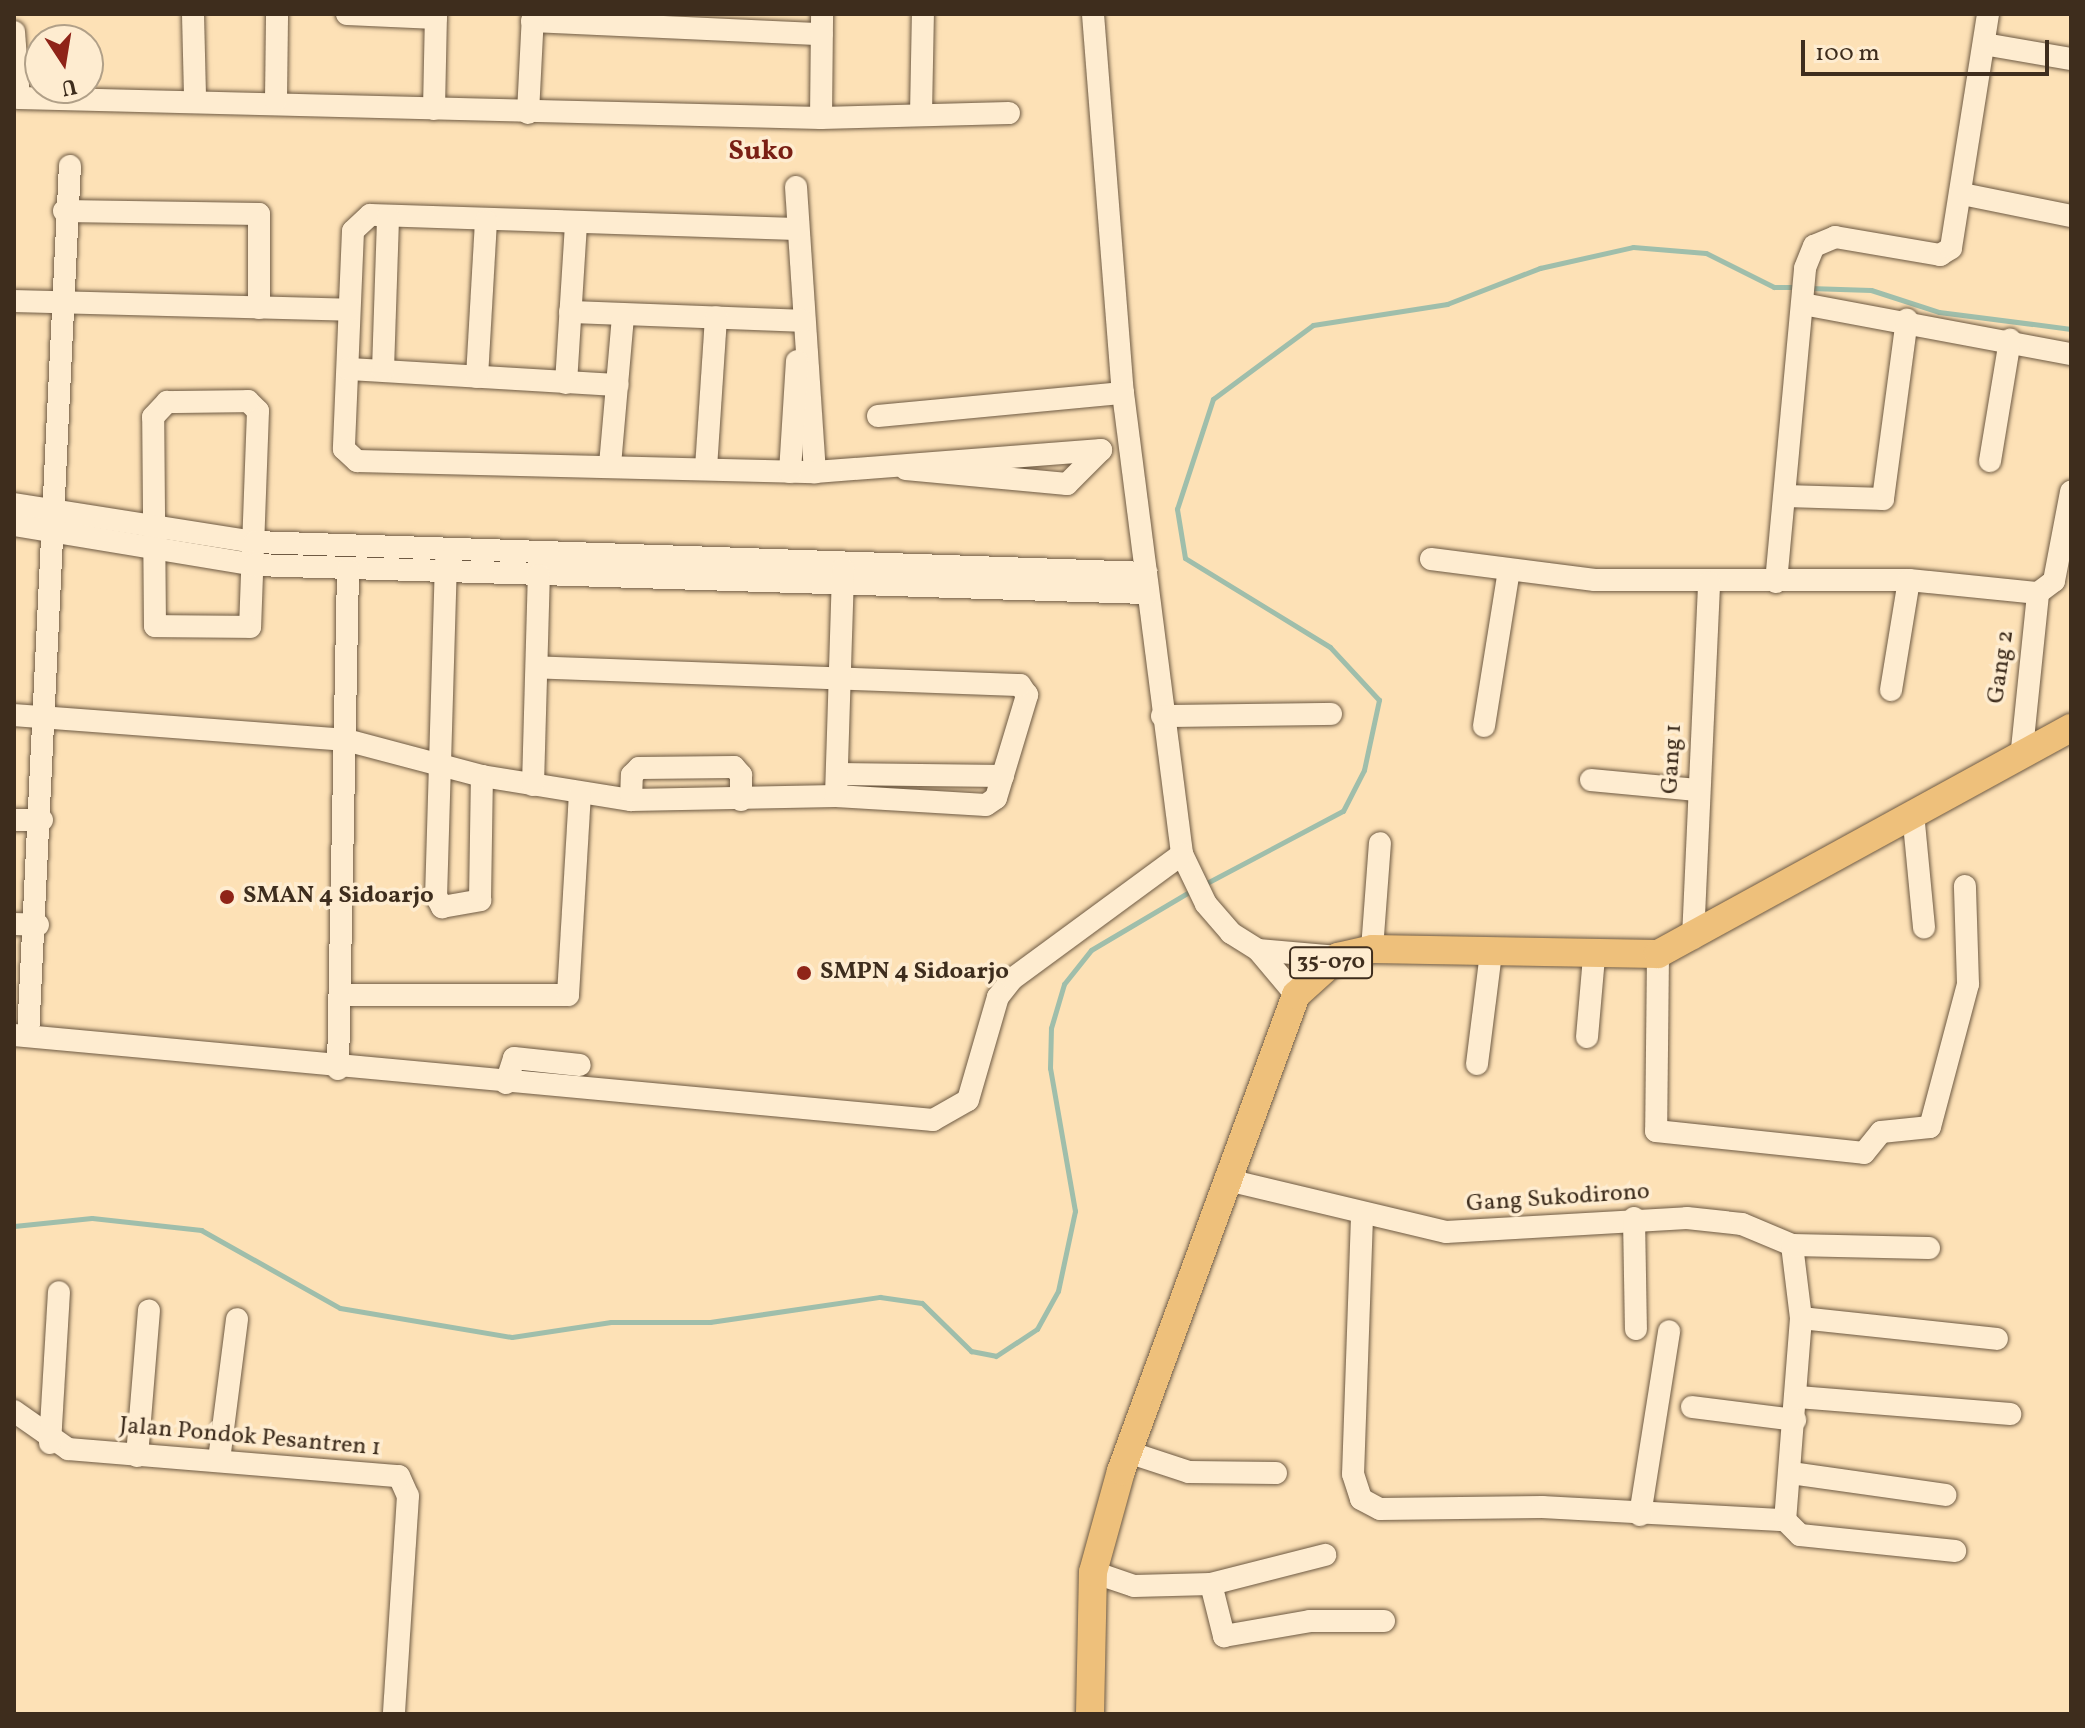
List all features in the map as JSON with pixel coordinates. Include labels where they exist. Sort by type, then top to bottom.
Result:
[{"type":"main road","name":"35-070","points":[[1090,1714],[1093,1572],[1128,1452],[1232,1181],[1296,995],[1338,957],[1372,949],[1594,957],[1658,954],[1693,938],[2022,749],[2071,728]]},
{"type":"street","points":[[193,14],[195,97]]},
{"type":"street","points":[[276,100],[277,14]]},
{"type":"street","points":[[347,14],[436,16],[434,109]]},
{"type":"street","points":[[921,114],[923,14]]},
{"type":"street","points":[[1093,14],[1123,393],[1162,716],[1184,862],[1206,904],[1258,950],[1296,995]]},
{"type":"street","points":[[1776,582],[1788,496],[1805,268],[1814,246],[1835,237],[1940,255],[1955,237],[1988,14]]},
{"type":"street","points":[[528,113],[532,17],[822,24],[821,118]]},
{"type":"street","points":[[14,32],[19,98],[195,97],[528,113],[821,118],[1009,113]]},
{"type":"street","points":[[1984,44],[2071,59]]},
{"type":"street","points":[[70,166],[58,304],[38,925],[21,1035],[338,1069],[933,1120],[955,1113],[979,1074],[998,997],[1012,979],[1184,862]]},
{"type":"street","points":[[796,187],[796,229],[815,472]]},
{"type":"street","points":[[1962,194],[2071,216]]},
{"type":"street","points":[[64,211],[259,214],[259,308]]},
{"type":"street","points":[[796,229],[370,215],[353,231],[344,449],[357,461],[815,472],[906,469],[1131,445]]},
{"type":"street","points":[[383,370],[388,217]]},
{"type":"street","points":[[477,377],[486,221]]},
{"type":"street","points":[[566,383],[576,222]]},
{"type":"street","points":[[14,301],[349,310]]},
{"type":"street","points":[[1803,302],[2071,354]]},
{"type":"street","points":[[570,312],[716,317],[803,329]]},
{"type":"street","points":[[610,465],[623,316]]},
{"type":"street","points":[[706,468],[716,317]]},
{"type":"street","points":[[1788,496],[1883,499],[1907,320]]},
{"type":"street","points":[[790,472],[803,329]]},
{"type":"street","points":[[1990,461],[2010,340]]},
{"type":"street","points":[[348,369],[618,385]]},
{"type":"street","points":[[878,416],[1123,393]]},
{"type":"street","points":[[248,401],[258,411],[255,565],[250,627],[155,626],[156,538],[158,407],[248,401]]},
{"type":"street","points":[[906,469],[1067,484],[1101,450]]},
{"type":"street","points":[[1431,559],[1509,570],[1709,582],[1909,580],[2038,593],[2054,581],[2071,492]]},
{"type":"street","points":[[14,504],[50,520],[156,538],[255,565],[444,576],[842,574]]},
{"type":"street","points":[[14,525],[50,520]]},
{"type":"street","points":[[156,538],[842,574],[1147,583]]},
{"type":"street","points":[[447,552],[436,896],[442,907],[480,900],[482,776]]},
{"type":"street","points":[[338,1069],[342,995],[348,569]]},
{"type":"street","points":[[1484,726],[1509,570]]},
{"type":"street","points":[[836,785],[836,677],[842,574]]},
{"type":"street","points":[[533,785],[539,667],[539,575]]},
{"type":"street","points":[[1891,690],[1909,580]]},
{"type":"street","name":"Gang 1","points":[[1693,938],[1697,790],[1709,582]]},
{"type":"street","name":"Gang 2","points":[[2022,749],[2038,593]]},
{"type":"street","points":[[14,715],[46,715],[346,740],[482,776],[631,800],[741,800],[836,785],[986,805],[1003,776],[1027,688],[836,677],[539,667]]},
{"type":"street","points":[[1162,716],[1331,714]]},
{"type":"street","points":[[631,800],[632,775],[639,768],[734,767],[741,775],[741,800]]},
{"type":"street","points":[[1591,780],[1697,790]]},
{"type":"street","points":[[342,995],[568,995],[580,793]]},
{"type":"street","points":[[1913,813],[1924,927]]},
{"type":"street","points":[[14,820],[42,820]]},
{"type":"street","points":[[1372,949],[1380,843]]},
{"type":"street","points":[[1658,954],[1654,1125],[1661,1135],[1864,1153],[1881,1132],[1926,1130],[1969,973],[1965,886]]},
{"type":"street","points":[[14,924],[38,925]]},
{"type":"street","points":[[1258,950],[1338,957]]},
{"type":"street","points":[[1477,1064],[1491,953]]},
{"type":"street","points":[[1587,1037],[1594,957]]},
{"type":"street","points":[[506,1083],[514,1058],[580,1065]]},
{"type":"street","name":"Gang Sukodirono","points":[[1232,1181],[1362,1217],[1479,1233],[1634,1218],[1742,1224],[1792,1245]]},
{"type":"street","points":[[1362,1217],[1353,1474],[1361,1499],[1380,1509],[1785,1520],[1800,1535],[1955,1551]]},
{"type":"street","points":[[1634,1218],[1636,1329]]},
{"type":"street","points":[[1785,1520],[1797,1408],[1801,1318],[1792,1245],[1929,1248]]},
{"type":"street","points":[[50,1443],[59,1292]]},
{"type":"street","points":[[137,1456],[149,1310]]},
{"type":"street","points":[[1801,1318],[1997,1339]]},
{"type":"street","points":[[219,1460],[237,1319]]},
{"type":"street","points":[[1640,1515],[1669,1331]]},
{"type":"street","points":[[1692,1407],[2010,1414]]},
{"type":"street","points":[[14,1411],[50,1443]]},
{"type":"street","name":"Jalan Pondok Pesantren 1","points":[[50,1443],[137,1456],[399,1476],[406,1484],[394,1714]]},
{"type":"street","points":[[1128,1452],[1189,1472],[1276,1473]]},
{"type":"street","points":[[1791,1473],[1945,1495]]},
{"type":"street","points":[[1093,1572],[1134,1586],[1211,1584],[1325,1555]]},
{"type":"street","points":[[1211,1584],[1224,1636],[1310,1621],[1384,1621]]},
{"type":"waterway","points":[[1203,885],[1343,811],[1364,770],[1379,700],[1330,647],[1185,558],[1177,509],[1213,399],[1313,325],[1447,304],[1540,268],[1633,247],[1706,253],[1774,287],[1795,287]]},
{"type":"waterway","points":[[1809,288],[1871,290],[1939,312],[2071,329]]},
{"type":"waterway","points":[[14,1226],[92,1218],[201,1230],[340,1308],[512,1337],[611,1322],[710,1322],[880,1297],[922,1303],[971,1351],[996,1356],[1037,1329],[1058,1291],[1075,1211],[1050,1068],[1051,1028],[1064,984],[1091,950],[1194,889]]},
{"type":"place","name":"SMAN 4 Sidoarjo","points":[[227,897]]},
{"type":"place","name":"SMPN 4 Sidoarjo","points":[[804,973]]},
{"type":"district","name":"Suko","points":[[761,152]]}]
